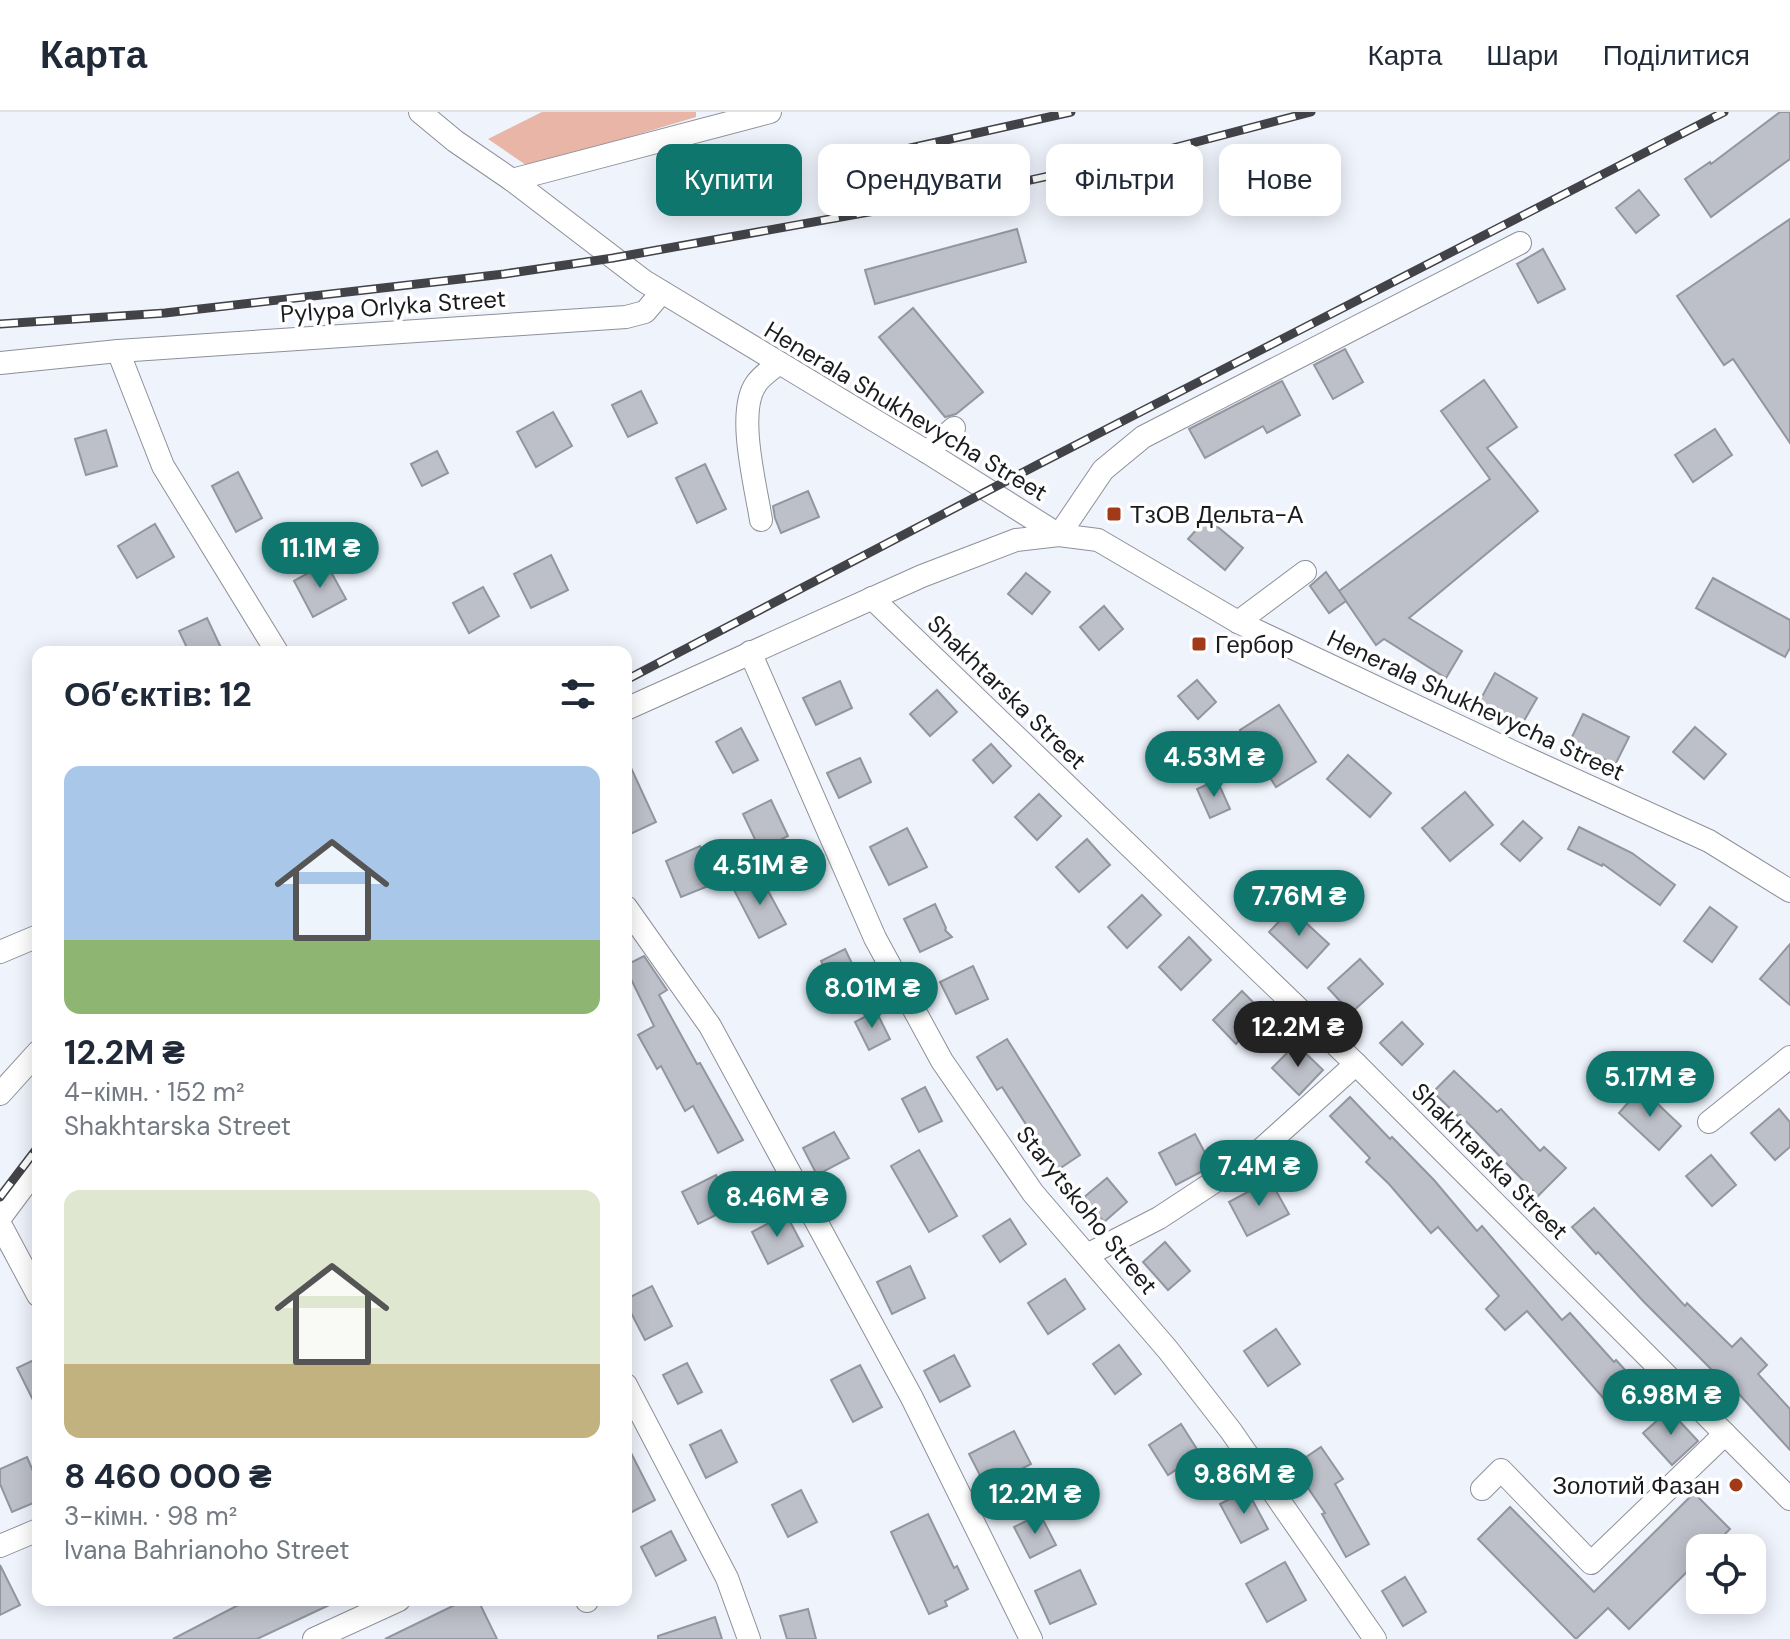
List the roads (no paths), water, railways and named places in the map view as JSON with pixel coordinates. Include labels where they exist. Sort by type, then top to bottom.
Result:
[{"type":"street","name":"Henerala Shukhevycha Street","points":[[420,112],[653,286],[1059,535],[1098,540],[1238,622],[1709,841],[1790,891]]},
{"type":"street","points":[[510,179],[696,122],[770,112]]},
{"type":"street","points":[[632,706],[922,576],[1016,540],[1059,535],[1103,470],[1143,437],[1520,243]]},
{"type":"street","name":"Pylypa Orlyka Street","points":[[0,363],[118,351],[626,317],[645,312],[653,286]]},
{"type":"street","points":[[118,351],[163,466],[273,646]]},
{"type":"street","points":[[761,520],[746,429],[749,402],[755,385],[779,363]]},
{"type":"street","points":[[927,452],[954,428]]},
{"type":"street","points":[[1238,622],[1305,572]]},
{"type":"street","name":"Shakhtarska Street","points":[[872,598],[1356,1064],[1790,1499]]},
{"type":"street","name":"Starytskoho Street","points":[[750,652],[875,938],[942,1061],[1033,1193],[1168,1350],[1231,1431],[1375,1639]]},
{"type":"street","points":[[632,916],[710,1026],[912,1398],[1031,1639]]},
{"type":"street","points":[[0,952],[32,939]]},
{"type":"street","points":[[1709,1122],[1790,1057]]},
{"type":"street","points":[[0,1094],[32,1059]]},
{"type":"street","points":[[1087,1255],[1159,1218],[1255,1155],[1356,1064]]},
{"type":"street","points":[[0,1218],[32,1175]]},
{"type":"street","points":[[0,1224],[32,1284]]},
{"type":"street","points":[[632,1396],[727,1578],[749,1639]]},
{"type":"street","points":[[1482,1489],[1501,1470],[1591,1563],[1725,1434]]},
{"type":"street","points":[[0,1546],[32,1533]]},
{"type":"street","points":[[314,1639],[386,1606]]},
{"type":"railway","points":[[928,144],[1071,112]]},
{"type":"railway","points":[[0,324],[165,313],[504,274],[613,258],[958,196],[1158,152],[1311,112]]},
{"type":"railway","points":[[632,677],[1724,112]]},
{"type":"railway","points":[[0,1197],[32,1155]]},
{"type":"place","name":"ТзОВ Дельта-А","points":[[1114,514]]},
{"type":"place","name":"Гербор","points":[[1199,644]]},
{"type":"place","name":"Золотий Фазан","points":[[1736,1485]]}]
